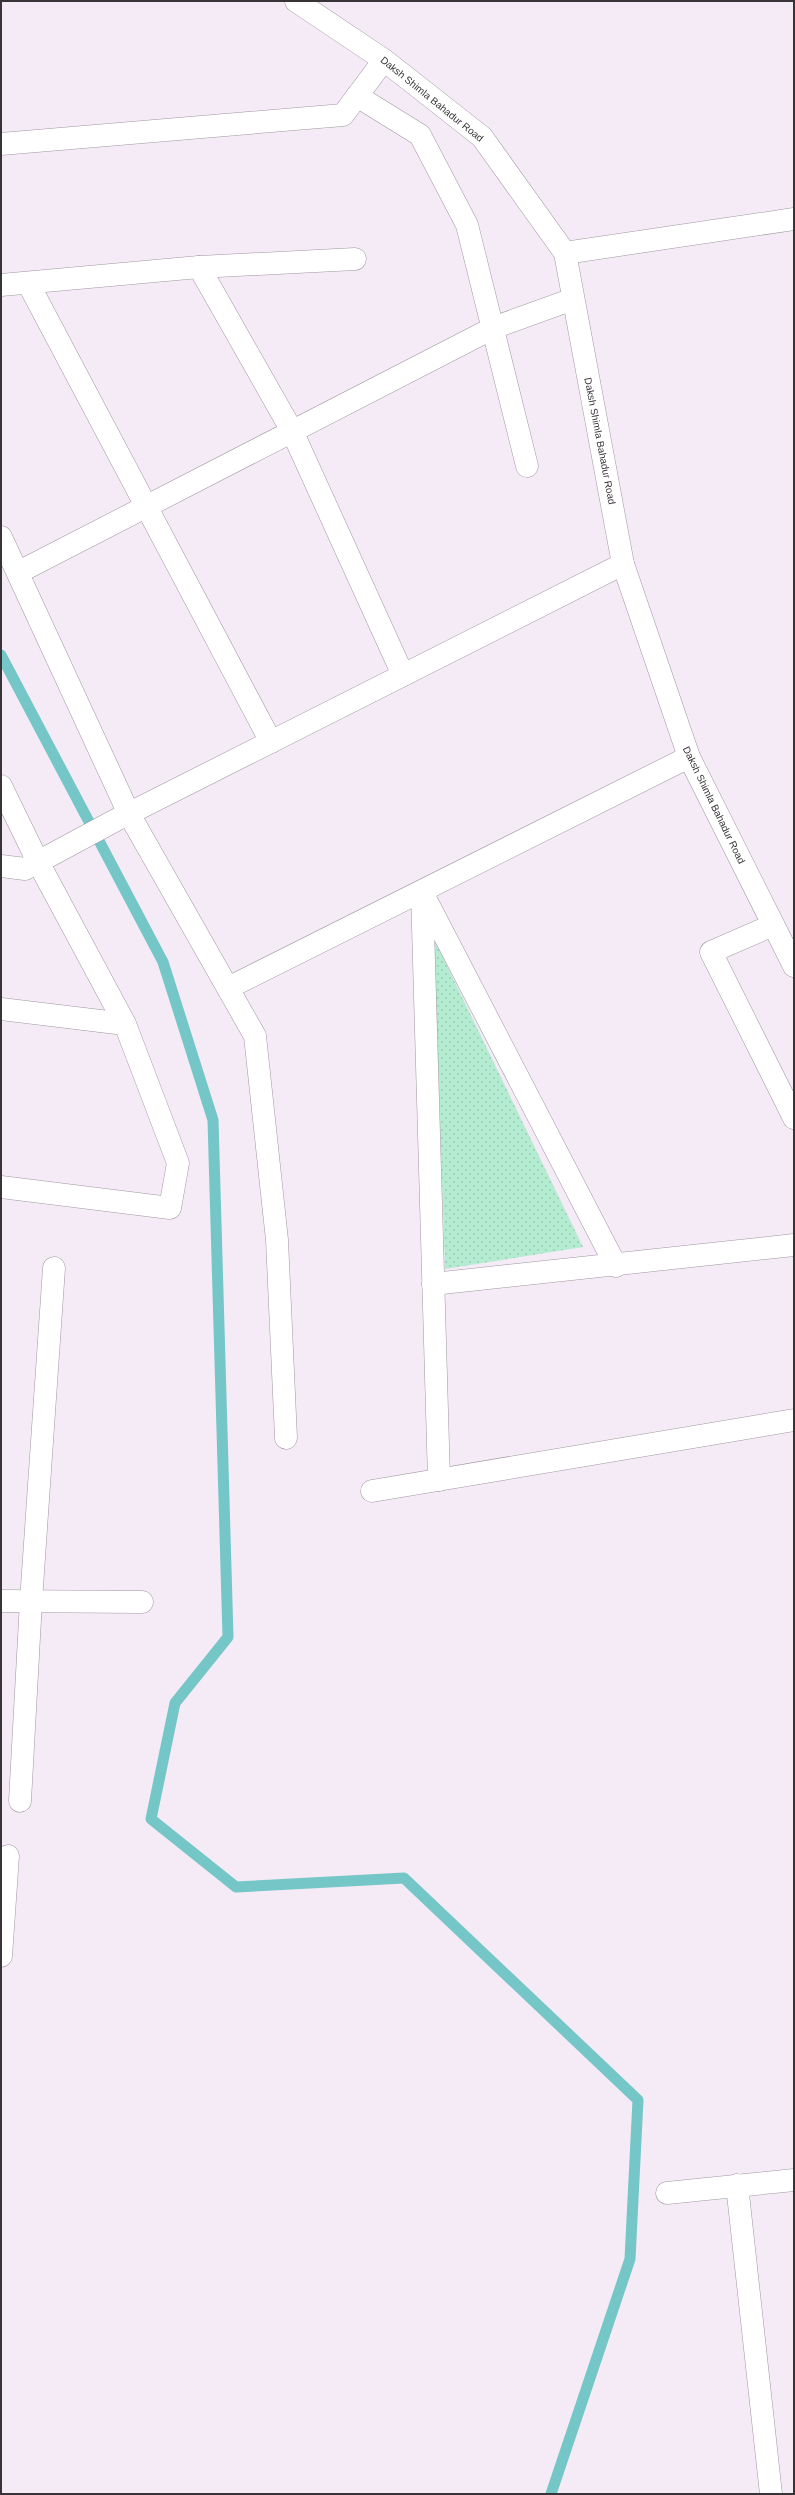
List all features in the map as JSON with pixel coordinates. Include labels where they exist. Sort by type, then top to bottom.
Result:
[{"type":"street","name":"Daksh Shimla Bahadur Road","points":[[296,1],[384,60],[482,137],[565,254],[572,299],[623,564],[689,757],[794,966]]},
{"type":"street","points":[[1,144],[343,115],[384,60]]},
{"type":"street","points":[[357,96],[420,135],[467,225],[527,466]]},
{"type":"street","points":[[565,254],[794,218]]},
{"type":"street","points":[[1,285],[199,268],[355,259]]},
{"type":"street","points":[[199,268],[292,431],[403,675]]},
{"type":"street","points":[[28,283],[148,506],[271,742]]},
{"type":"street","points":[[19,572],[493,328],[572,299]]},
{"type":"street","points":[[1,537],[19,572],[123,817],[228,988],[255,1036],[277,1240],[286,1438]]},
{"type":"street","points":[[1,866],[25,869],[123,817],[623,564]]},
{"type":"street","points":[[228,988],[689,757]]},
{"type":"street","points":[[1,786],[38,862],[125,1024],[178,1163],[170,1208],[1,1187]]},
{"type":"street","points":[[422,892],[616,1266]]},
{"type":"street","points":[[422,892],[439,1480]]},
{"type":"street","points":[[773,924],[711,952],[794,1118]]},
{"type":"street","points":[[1,1009],[125,1024]]},
{"type":"street","points":[[434,1284],[616,1266],[794,1245]]},
{"type":"street","points":[[20,1801],[31,1602],[54,1268]]},
{"type":"street","points":[[372,1491],[794,1420]]},
{"type":"street","points":[[1,1601],[142,1602]]},
{"type":"street","points":[[1,1956],[8,1856]]},
{"type":"street","points":[[667,2193],[794,2180]]},
{"type":"street","points":[[737,2185],[771,2494]]},
{"type":"green space","points":[[434,939],[583,1247],[445,1269]]},
{"type":"waterway","points":[[1,655],[163,962],[213,1120],[228,1637],[175,1703],[151,1819],[236,1887],[404,1878],[638,2100],[630,2259],[551,2494]]}]
